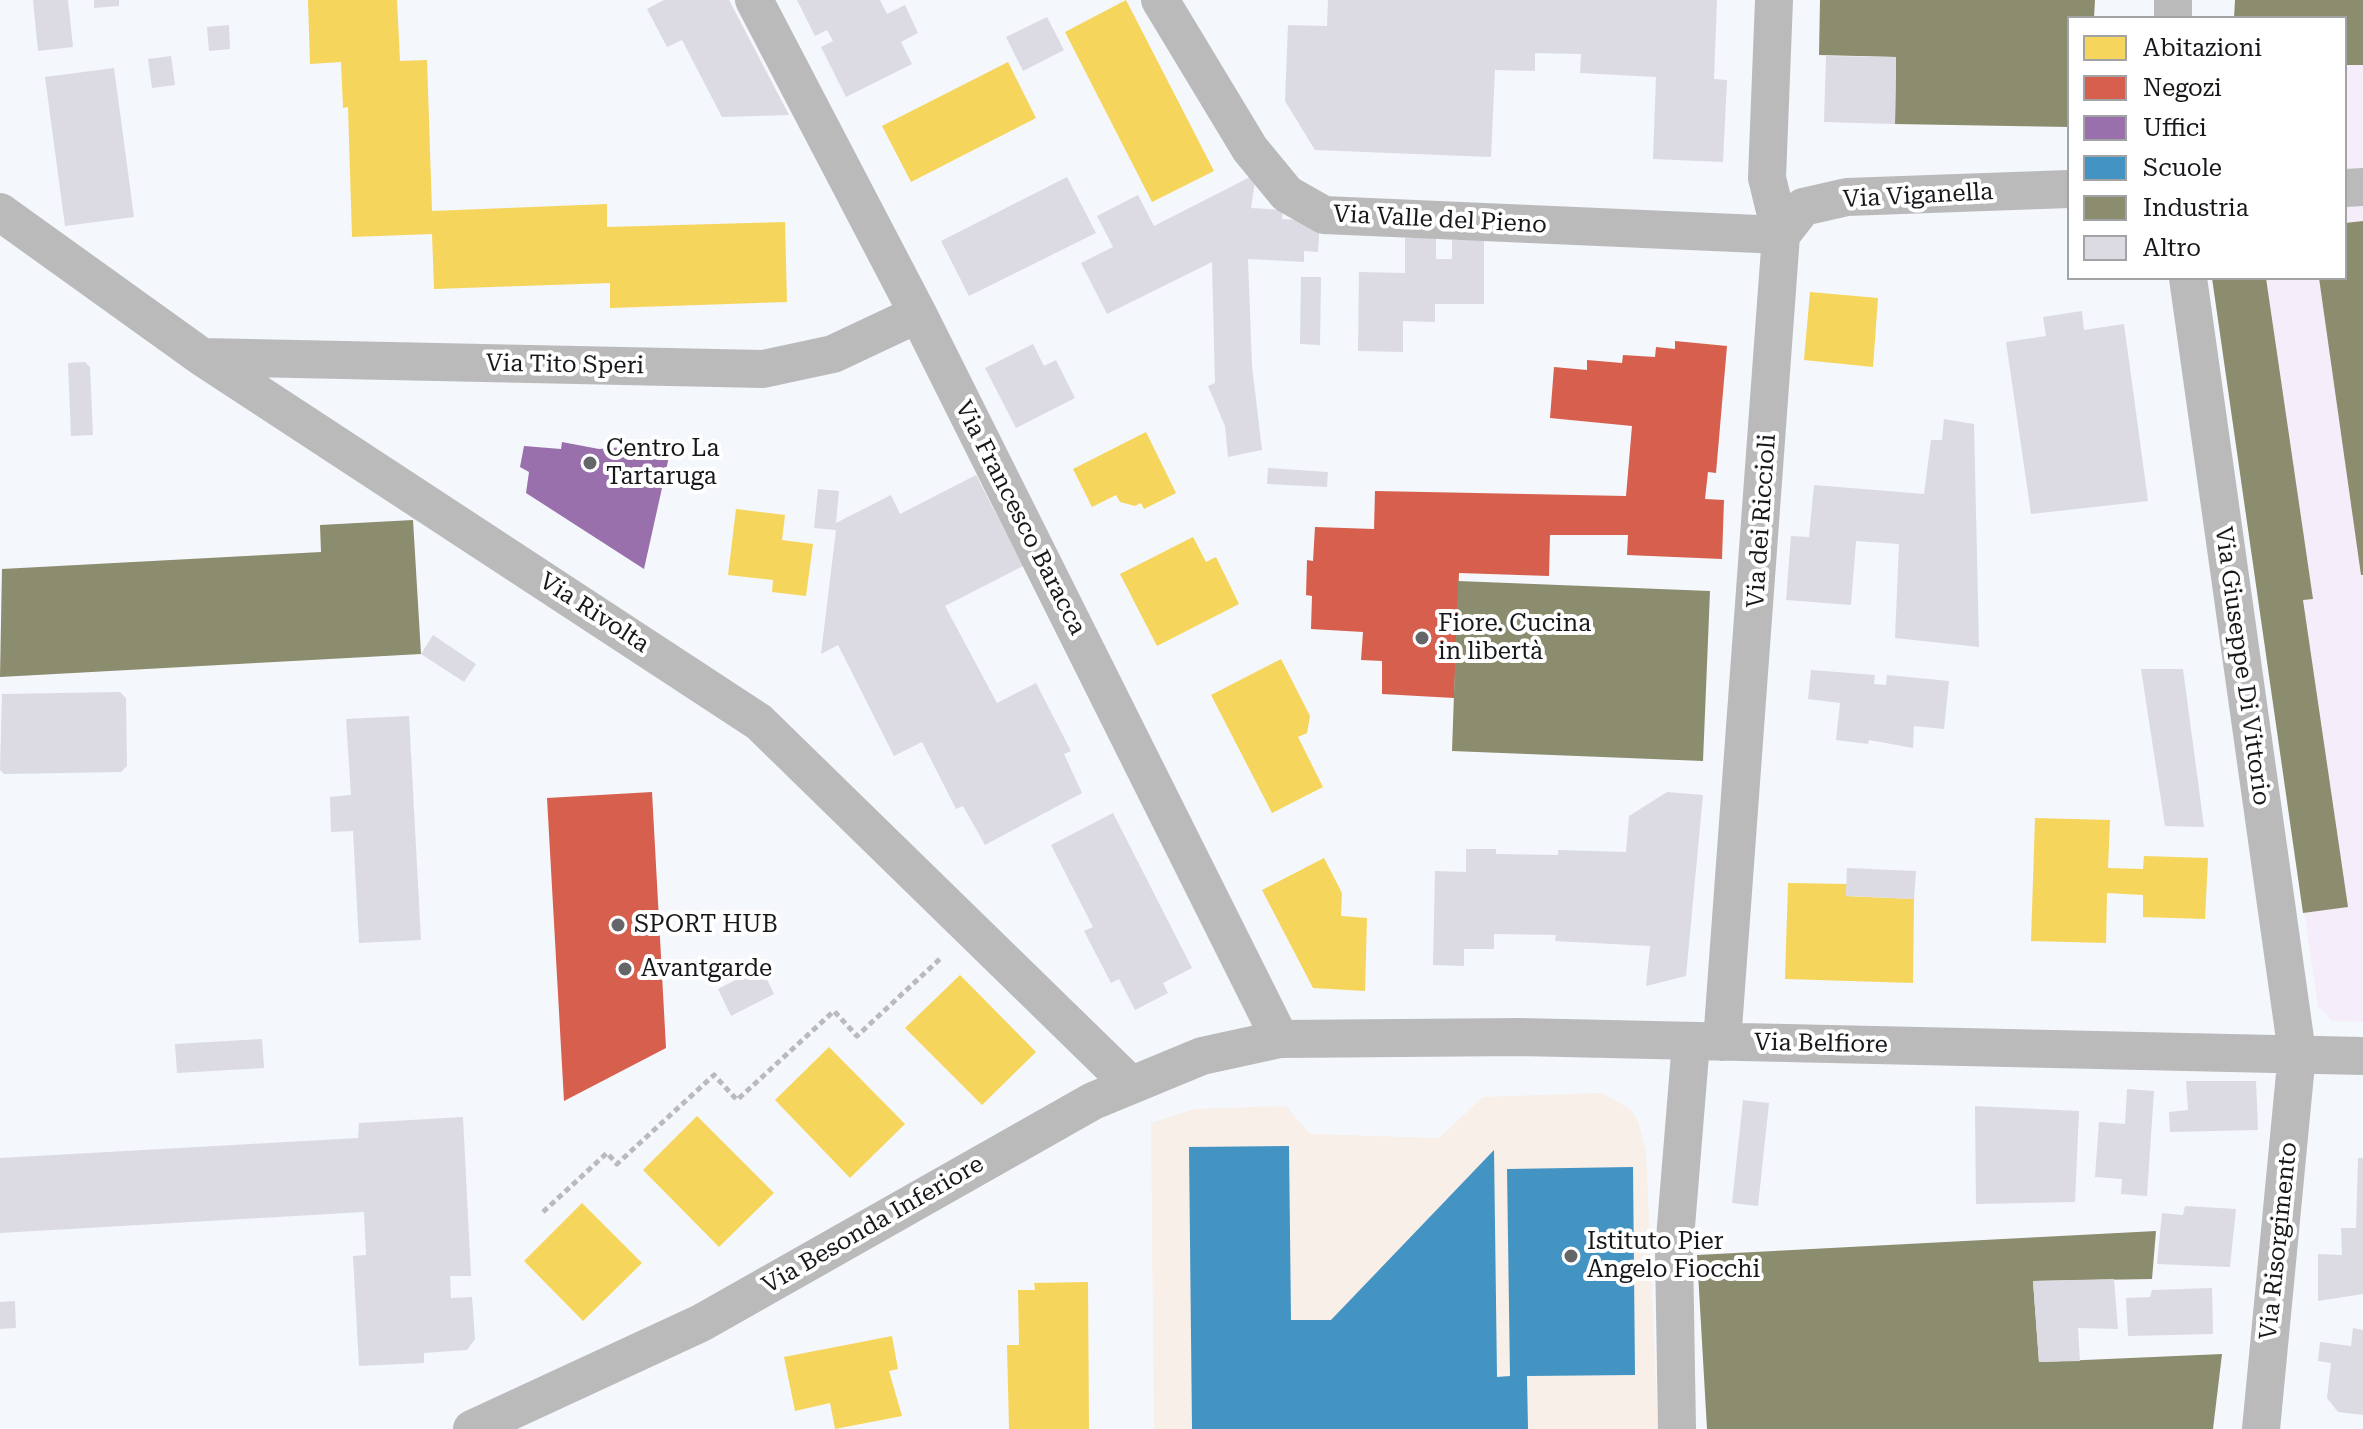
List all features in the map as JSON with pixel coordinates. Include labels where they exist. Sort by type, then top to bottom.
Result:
[{"type":"street","name":"Via Francesco Baracca","points":[[754,0],[918,314],[1280,1039]]},
{"type":"street","name":"Via Valle del Pieno","points":[[1160,0],[1250,149],[1287,194],[1324,215],[1781,235]]},
{"type":"street","name":"Via dei Riccioli","points":[[1677,1429],[1674,1251],[1707,1042],[1781,235],[1767,178],[1774,0]]},
{"type":"street","name":"Via Viganella","points":[[1781,235],[1803,207],[1847,197],[2067,189]]},
{"type":"street","name":"Via Rivolta","points":[[0,212],[202,357],[759,722],[1130,1084]]},
{"type":"street","name":"Via Giuseppe Di Vittorio","points":[[2188,280],[2297,1053]]},
{"type":"street","name":"Via Tito Speri","points":[[202,357],[763,369],[833,354],[918,314]]},
{"type":"street","name":"Via Belfiore","points":[[1280,1039],[1520,1037],[2363,1056]]},
{"type":"street","name":"Via Besonda Inferiore","points":[[472,1429],[701,1323],[1093,1101],[1202,1056],[1280,1039]]},
{"type":"street","name":"Via Risorgimento","points":[[2261,1429],[2297,1053]]},
{"type":"path","points":[[543,1212],[607,1153],[617,1164],[714,1075],[737,1100],[834,1011],[857,1036],[972,929]]},
{"type":"shaded area","points":[[2235,0],[2363,0],[2363,172],[2347,173],[2347,16],[2235,16]]},
{"type":"shaded area","points":[[2363,200],[2363,1022],[2332,1021],[2318,1006],[2212,280],[2347,280],[2347,201]]},
{"type":"shaded area","points":[[1602,1093],[1630,1109],[1638,1121],[1646,1152],[1658,1429],[1154,1429],[1151,1123],[1194,1109],[1286,1106],[1310,1134],[1439,1138],[1483,1097]]},
{"type":"building: Abitazioni","points":[[308,0],[397,0],[400,61],[427,60],[432,211],[607,204],[607,227],[785,222],[787,302],[610,308],[610,283],[434,289],[432,234],[352,237],[348,107],[343,108],[341,62],[310,64]]},
{"type":"building: Abitazioni","points":[[1126,0],[1214,171],[1152,202],[1065,32]]},
{"type":"building: Abitazioni","points":[[1008,62],[1036,118],[911,182],[882,126]]},
{"type":"building: Abitazioni","points":[[1810,292],[1878,298],[1873,367],[1804,360]]},
{"type":"building: Abitazioni","points":[[1146,432],[1176,493],[1144,509],[1141,503],[1135,506],[1120,502],[1116,495],[1092,507],[1073,469]]},
{"type":"building: Abitazioni","points":[[736,509],[785,515],[782,540],[813,544],[806,596],[772,592],[773,580],[728,575]]},
{"type":"building: Abitazioni","points":[[1193,537],[1206,562],[1216,557],[1239,604],[1157,646],[1120,574]]},
{"type":"building: Abitazioni","points":[[1281,659],[1310,716],[1307,733],[1298,737],[1323,787],[1272,813],[1211,695]]},
{"type":"building: Abitazioni","points":[[2035,818],[2110,820],[2108,868],[2143,869],[2144,856],[2208,858],[2205,919],[2143,917],[2143,895],[2107,893],[2106,943],[2031,941]]},
{"type":"building: Abitazioni","points":[[1324,858],[1342,893],[1341,916],[1367,918],[1365,991],[1313,988],[1262,890]]},
{"type":"building: Abitazioni","points":[[1788,883],[1847,884],[1846,896],[1914,899],[1913,983],[1785,979]]},
{"type":"building: Abitazioni","points":[[960,975],[1036,1052],[982,1105],[905,1028]]},
{"type":"building: Abitazioni","points":[[829,1047],[905,1124],[850,1178],[775,1100]]},
{"type":"building: Abitazioni","points":[[697,1116],[774,1193],[719,1247],[643,1170]]},
{"type":"building: Abitazioni","points":[[582,1203],[642,1263],[583,1321],[524,1261]]},
{"type":"building: Abitazioni","points":[[1088,1282],[1089,1429],[1009,1429],[1007,1345],[1019,1345],[1018,1290],[1035,1290],[1034,1283]]},
{"type":"building: Abitazioni","points":[[892,1336],[898,1369],[889,1371],[902,1416],[835,1429],[830,1403],[795,1411],[784,1357]]},
{"type":"building: Negozi","points":[[1675,341],[1727,346],[1716,473],[1708,472],[1705,499],[1724,500],[1722,559],[1627,555],[1628,535],[1550,535],[1549,576],[1459,573],[1454,698],[1382,694],[1382,661],[1361,660],[1363,632],[1311,629],[1312,596],[1306,595],[1307,560],[1313,561],[1315,527],[1374,529],[1375,491],[1626,496],[1632,426],[1550,418],[1554,367],[1587,370],[1587,360],[1622,363],[1623,355],[1655,357],[1656,347],[1675,349]]},
{"type":"building: Negozi","points":[[652,792],[666,1048],[564,1101],[547,798]]},
{"type":"building: Uffici","points":[[562,442],[599,449],[672,443],[644,569],[526,493],[529,472],[520,467],[524,446],[561,449]]},
{"type":"building: Scuole","name":"Istituto Pier Angelo Fiocchi","points":[[1289,1146],[1291,1320],[1331,1320],[1494,1150],[1497,1377],[1510,1376],[1507,1169],[1633,1167],[1635,1375],[1527,1376],[1528,1429],[1192,1429],[1189,1147]]},
{"type":"building: Industria","points":[[1820,0],[2095,0],[2094,16],[2067,16],[2067,127],[1895,124],[1896,57],[1819,55]]},
{"type":"building: Industria","points":[[2235,0],[2363,0],[2363,65],[2347,65],[2347,16],[2234,16]]},
{"type":"building: Industria","points":[[2363,221],[2363,575],[2319,280],[2347,280],[2347,223]]},
{"type":"building: Industria","points":[[2212,280],[2266,280],[2313,599],[2303,600],[2348,907],[2303,913]]},
{"type":"building: Industria","points":[[413,520],[421,654],[0,677],[2,569],[321,552],[320,525]]},
{"type":"building: Industria","points":[[1458,581],[1710,591],[1703,761],[1452,751]]},
{"type":"building: Industria","points":[[2156,1231],[2152,1279],[2033,1281],[2039,1362],[2222,1354],[2213,1429],[1707,1429],[1697,1255]]},
{"type":"building: Altro","points":[[33,0],[68,0],[73,47],[38,51]]},
{"type":"building: Altro","points":[[94,0],[119,0],[119,6],[94,8]]},
{"type":"building: Altro","points":[[664,0],[729,0],[789,115],[722,117],[682,40],[667,47],[647,9]]},
{"type":"building: Altro","points":[[797,0],[880,0],[887,14],[905,5],[918,33],[901,42],[912,64],[846,97],[821,47],[833,41],[827,30],[815,36]]},
{"type":"building: Altro","points":[[1328,0],[1717,0],[1714,79],[1727,80],[1723,162],[1653,159],[1656,77],[1580,73],[1581,54],[1535,53],[1535,71],[1495,70],[1491,157],[1315,150],[1285,101],[1288,25],[1327,26]]},
{"type":"building: Altro","points":[[1047,17],[1064,50],[1023,71],[1006,37]]},
{"type":"building: Altro","points":[[229,25],[230,49],[209,51],[207,27]]},
{"type":"building: Altro","points":[[171,56],[175,85],[152,88],[148,59]]},
{"type":"building: Altro","points":[[1826,56],[1896,57],[1895,124],[1824,122]]},
{"type":"building: Altro","points":[[114,68],[134,217],[65,226],[45,77]]},
{"type":"building: Altro","points":[[1256,174],[1251,208],[1283,210],[1282,219],[1320,221],[1318,252],[1304,251],[1304,262],[1248,259],[1252,366],[1262,450],[1228,457],[1225,426],[1208,386],[1215,383],[1212,262],[1107,314],[1081,263],[1113,247],[1097,216],[1138,195],[1154,226]]},
{"type":"building: Altro","points":[[1067,177],[1096,233],[969,296],[941,241]]},
{"type":"building: Altro","points":[[1405,238],[1436,238],[1436,259],[1452,259],[1452,240],[1484,240],[1484,304],[1435,304],[1435,322],[1403,321],[1403,352],[1358,351],[1359,272],[1405,273]]},
{"type":"building: Altro","points":[[1301,277],[1321,277],[1320,345],[1300,344]]},
{"type":"building: Altro","points":[[2082,311],[2084,330],[2124,324],[2148,501],[2031,514],[2006,342],[2046,336],[2043,317]]},
{"type":"building: Altro","points":[[1033,344],[1044,366],[1056,360],[1075,398],[1016,428],[985,368]]},
{"type":"building: Altro","points":[[85,362],[90,367],[93,435],[71,436],[68,363]]},
{"type":"building: Altro","points":[[1944,419],[1974,424],[1979,647],[1895,638],[1899,544],[1856,541],[1851,605],[1786,600],[1791,536],[1809,537],[1814,485],[1924,494],[1931,440],[1942,440]]},
{"type":"building: Altro","points":[[1268,468],[1328,472],[1327,487],[1267,484]]},
{"type":"building: Altro","points":[[976,475],[1023,566],[945,606],[997,703],[1036,683],[1071,751],[1064,754],[1082,793],[985,845],[963,806],[956,809],[922,742],[894,756],[838,645],[821,654],[836,530],[814,528],[818,489],[839,491],[836,523],[891,495],[900,514]]},
{"type":"building: Altro","points":[[433,635],[476,664],[464,682],[421,654]]},
{"type":"building: Altro","points":[[2141,669],[2183,669],[2204,827],[2165,826]]},
{"type":"building: Altro","points":[[1811,670],[1875,675],[1874,684],[1886,685],[1887,675],[1949,681],[1944,729],[1914,726],[1913,748],[1869,740],[1868,744],[1836,740],[1840,703],[1808,699]]},
{"type":"building: Altro","points":[[120,692],[126,698],[127,766],[121,772],[4,774],[0,770],[2,694]]},
{"type":"building: Altro","points":[[409,716],[421,940],[359,943],[353,831],[331,832],[330,797],[351,795],[346,719]]},
{"type":"building: Altro","points":[[1667,792],[1703,795],[1686,976],[1646,986],[1650,946],[1555,941],[1556,935],[1494,934],[1494,949],[1464,949],[1464,966],[1433,965],[1435,871],[1466,872],[1466,849],[1496,849],[1496,854],[1558,855],[1558,850],[1626,852],[1629,816]]},
{"type":"building: Altro","points":[[1113,813],[1192,968],[1163,983],[1168,993],[1135,1010],[1119,979],[1111,983],[1084,931],[1093,927],[1051,845]]},
{"type":"building: Altro","points":[[1847,868],[1916,871],[1914,899],[1846,896]]},
{"type":"building: Altro","points":[[761,967],[774,994],[731,1016],[718,989]]},
{"type":"building: Altro","points":[[262,1039],[264,1068],[177,1073],[175,1044]]},
{"type":"building: Altro","points":[[2186,1081],[2256,1081],[2258,1130],[2170,1132],[2169,1112],[2188,1110]]},
{"type":"building: Altro","points":[[2127,1089],[2154,1091],[2147,1196],[2121,1194],[2122,1179],[2095,1177],[2099,1122],[2125,1124]]},
{"type":"building: Altro","points":[[1743,1100],[1769,1103],[1758,1206],[1732,1203]]},
{"type":"building: Altro","points":[[1975,1106],[2079,1111],[2075,1202],[1976,1204]]},
{"type":"building: Altro","points":[[463,1117],[471,1276],[450,1276],[451,1298],[472,1297],[475,1339],[467,1350],[424,1353],[424,1363],[359,1366],[353,1256],[366,1255],[364,1212],[0,1233],[0,1158],[358,1138],[359,1123]]},
{"type":"building: Altro","points":[[2358,1158],[2363,1158],[2363,1294],[2318,1301],[2318,1254],[2342,1255],[2341,1228],[2356,1228]]},
{"type":"building: Altro","points":[[2185,1206],[2236,1209],[2230,1267],[2157,1264],[2162,1213],[2183,1215]]},
{"type":"building: Altro","points":[[2114,1279],[2118,1329],[2078,1328],[2080,1361],[2039,1362],[2033,1281]]},
{"type":"building: Altro","points":[[2212,1288],[2213,1334],[2128,1336],[2126,1298],[2150,1297],[2152,1290]]},
{"type":"building: Altro","points":[[15,1301],[16,1328],[0,1329],[0,1302]]},
{"type":"building: Altro","points":[[2353,1328],[2363,1330],[2363,1415],[2338,1412],[2327,1398],[2331,1363],[2318,1361],[2320,1342],[2351,1346]]},
{"type":"place","name":"Centro La Tartaruga","points":[[590,463]]},
{"type":"place","name":"Fiore. Cucina in libertà","points":[[1422,638]]},
{"type":"place","name":"SPORT HUB","points":[[618,925]]},
{"type":"place","name":"Avantgarde","points":[[625,969]]},
{"type":"place","name":"Istituto Pier Angelo Fiocchi","points":[[1571,1256]]}]
